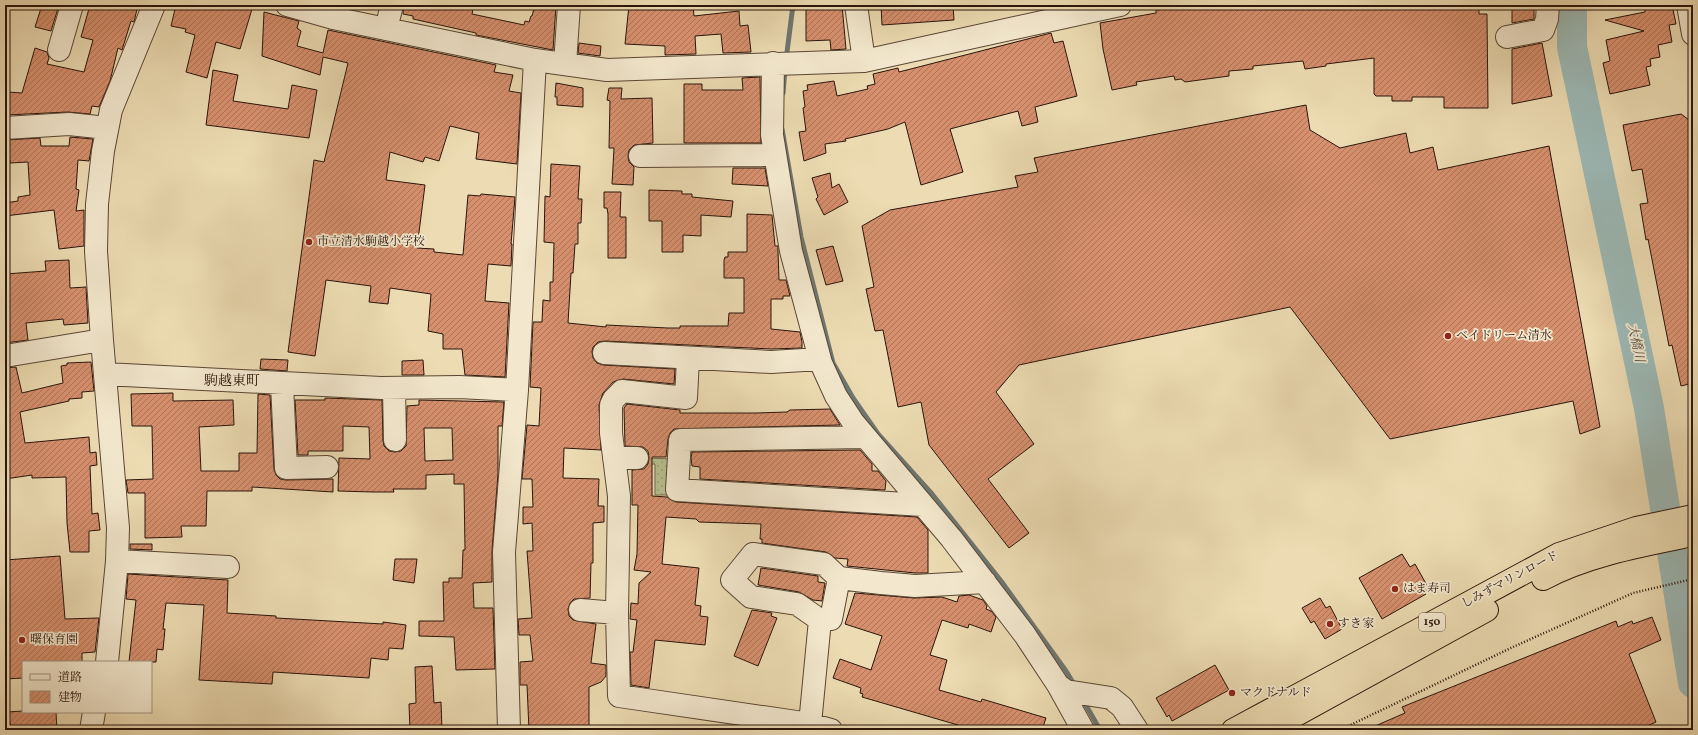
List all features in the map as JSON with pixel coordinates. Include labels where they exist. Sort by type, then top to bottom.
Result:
[{"type":"highway","name":"しみずマリンロード","points":[[1269,730],[1562,568],[1693,516]]},
{"type":"highway","name":"しみずマリンロード","points":[[1233,730],[1559,554],[1639,537],[1693,535]]},
{"type":"street","points":[[59,50],[72,5]]},
{"type":"street","points":[[107,661],[117,561],[118,528],[96,251],[97,212],[107,128],[111,110],[154,5]]},
{"type":"street","points":[[288,5],[333,18],[535,60],[607,70],[864,60],[928,48],[1083,8],[1120,5]]},
{"type":"street","points":[[386,29],[392,5]]},
{"type":"street","points":[[565,64],[569,5]]},
{"type":"street","points":[[856,5],[864,60]]},
{"type":"street","points":[[1507,37],[1543,30],[1547,19],[1548,5]]},
{"type":"street","points":[[1688,5],[1693,34]]},
{"type":"street","points":[[509,730],[504,552],[517,390],[535,60]]},
{"type":"street","points":[[783,63],[772,134],[774,155],[791,251],[820,359],[836,396],[853,422],[924,506],[1025,634],[1062,688],[1083,730]]},
{"type":"street","points":[[5,128],[69,124],[107,128]]},
{"type":"street","points":[[640,156],[774,155]]},
{"type":"street","points":[[5,356],[102,340]]},
{"type":"street","points":[[604,354],[772,362],[820,359]]},
{"type":"street","points":[[688,359],[686,398],[622,390],[614,398],[611,405],[611,433],[619,496],[617,613],[619,696],[810,724],[832,730]]},
{"type":"street","points":[[105,374],[282,384],[517,390]]},
{"type":"street","points":[[282,384],[286,468],[327,467]]},
{"type":"street","points":[[394,388],[395,440]]},
{"type":"street","points":[[865,437],[680,440],[677,490],[924,506]]},
{"type":"street","points":[[614,458],[638,458]]},
{"type":"street","points":[[839,578],[831,619],[820,620],[797,604],[751,597],[732,580],[753,554],[824,564],[839,578],[915,586],[984,582]]},
{"type":"street","points":[[117,561],[228,567]]},
{"type":"street","points":[[580,610],[617,613]]},
{"type":"street","points":[[810,724],[820,620]]},
{"type":"street","points":[[1062,688],[1085,695],[1101,695],[1111,698],[1122,707],[1136,730]]},
{"type":"street","points":[[91,730],[94,713]]},
{"type":"path","points":[[1340,730],[1513,647],[1633,593],[1693,579]]},
{"type":"green space","points":[[644,458],[675,459],[673,495],[655,495],[655,464],[644,464]]},
{"type":"building","points":[[42,5],[59,5],[51,31],[35,27]]},
{"type":"building","points":[[90,5],[134,5],[134,8],[137,9],[134,22],[131,21],[122,50],[118,48],[110,81],[99,107],[92,106],[90,114],[68,112],[6,115],[7,92],[22,93],[35,48],[47,52],[49,58],[47,64],[84,72],[93,40],[81,37]]},
{"type":"building","points":[[176,5],[242,5],[241,7],[252,9],[240,49],[216,42],[207,78],[186,72],[195,35],[185,32],[186,29],[171,26]]},
{"type":"building","points":[[404,5],[474,5],[472,14],[524,25],[525,21],[529,22],[535,5],[556,5],[553,50],[476,35],[476,33],[413,19],[413,16],[403,14]]},
{"type":"building","points":[[629,5],[693,5],[694,16],[739,11],[740,26],[748,25],[751,52],[723,53],[721,34],[695,36],[696,54],[665,55],[665,46],[625,44]]},
{"type":"building","points":[[806,5],[842,5],[846,49],[831,50],[830,40],[806,41]]},
{"type":"building","points":[[881,5],[953,5],[954,20],[882,25]]},
{"type":"building","points":[[1207,5],[1247,5],[1247,8],[1272,5],[1479,5],[1479,14],[1487,14],[1488,108],[1444,108],[1444,97],[1412,97],[1412,101],[1392,101],[1392,96],[1376,96],[1374,94],[1374,58],[1326,64],[1326,66],[1305,69],[1303,61],[1253,66],[1253,69],[1229,71],[1229,76],[1185,82],[1181,79],[1175,80],[1174,76],[1136,82],[1137,85],[1112,90],[1103,49],[1100,23],[1156,13],[1156,10]]},
{"type":"building","points":[[1512,5],[1534,5],[1534,19],[1512,23]]},
{"type":"building","points":[[1672,5],[1676,24],[1669,25],[1672,42],[1658,45],[1660,57],[1650,59],[1651,66],[1646,67],[1650,85],[1610,94],[1603,63],[1610,61],[1606,40],[1644,31],[1605,20],[1645,12],[1645,9]]},
{"type":"building","points":[[264,12],[299,21],[297,28],[301,31],[297,46],[323,53],[328,30],[496,65],[494,72],[513,75],[509,91],[521,93],[517,164],[476,159],[479,133],[450,126],[439,161],[425,157],[423,162],[390,152],[386,180],[425,185],[417,248],[434,249],[434,252],[463,255],[468,195],[480,196],[481,194],[515,197],[511,244],[511,266],[488,264],[485,301],[509,303],[505,377],[465,375],[462,349],[443,349],[443,334],[428,331],[431,294],[390,288],[388,304],[369,302],[371,286],[326,280],[315,356],[288,352],[314,160],[324,162],[348,63],[323,57],[320,75],[262,56]]},
{"type":"building","points":[[1051,33],[1054,43],[1063,41],[1077,96],[1035,107],[1038,122],[1022,126],[1018,111],[950,129],[963,172],[921,185],[905,122],[888,129],[845,139],[846,141],[825,144],[826,153],[804,161],[799,132],[806,131],[803,108],[805,107],[803,91],[808,90],[807,85],[834,81],[837,96],[868,89],[867,86],[875,84],[873,74],[898,68],[899,72]]},
{"type":"building","points":[[579,43],[601,46],[600,56],[578,53]]},
{"type":"building","points":[[1542,43],[1552,96],[1512,104],[1512,49]]},
{"type":"building","points":[[213,70],[238,75],[233,101],[288,109],[292,85],[317,90],[309,138],[206,125]]},
{"type":"building","points":[[760,77],[761,143],[684,143],[684,84],[702,84],[702,90],[743,90],[742,78]]},
{"type":"building","points":[[556,83],[583,88],[583,107],[557,105],[557,97],[555,97]]},
{"type":"building","points":[[609,88],[622,88],[621,99],[652,98],[653,143],[634,145],[629,150],[629,162],[634,167],[633,185],[612,184],[614,148],[609,148],[610,101],[607,100]]},
{"type":"building","name":"ベイドリーム清水","points":[[1306,105],[1310,130],[1340,148],[1406,133],[1410,153],[1433,147],[1438,170],[1549,146],[1600,427],[1580,434],[1573,401],[1390,439],[1290,307],[1019,365],[996,392],[1034,444],[988,479],[1029,533],[1009,548],[929,445],[921,402],[898,407],[883,330],[875,331],[866,289],[874,287],[862,226],[890,210],[1018,187],[1015,176],[1038,172],[1034,158]]},
{"type":"building","points":[[1681,114],[1693,123],[1693,383],[1681,386],[1672,345],[1669,346],[1648,239],[1646,240],[1640,204],[1648,203],[1642,169],[1632,171],[1623,125]]},
{"type":"building","points":[[70,137],[93,139],[89,161],[78,160],[76,189],[79,190],[76,211],[84,210],[84,246],[59,249],[54,210],[5,216],[5,203],[18,201],[18,197],[30,195],[28,162],[10,163],[10,160],[6,160],[5,140],[40,138],[41,146],[69,146]]},
{"type":"building","points":[[551,164],[580,166],[578,199],[582,199],[581,223],[578,223],[578,244],[575,244],[573,273],[571,273],[568,323],[606,327],[606,325],[668,328],[680,328],[680,326],[728,326],[729,313],[744,313],[744,278],[724,278],[725,257],[728,257],[728,252],[747,252],[747,214],[772,215],[775,246],[778,246],[779,280],[786,280],[790,296],[783,296],[783,299],[771,299],[771,329],[800,332],[802,342],[802,348],[771,349],[605,341],[598,342],[593,347],[593,358],[597,363],[603,365],[675,369],[674,384],[623,379],[613,382],[603,393],[599,405],[601,450],[564,448],[563,478],[599,479],[598,506],[604,506],[604,522],[593,523],[593,563],[591,563],[590,598],[574,599],[570,603],[568,609],[569,616],[573,620],[596,624],[591,663],[606,665],[606,676],[601,682],[589,687],[589,730],[529,730],[527,685],[520,685],[520,662],[533,661],[530,635],[519,635],[518,619],[532,618],[527,551],[533,551],[532,523],[523,524],[523,507],[533,507],[532,479],[522,479],[527,425],[539,426],[541,388],[530,387],[533,322],[542,322],[543,300],[550,301],[550,282],[553,282],[554,243],[544,242],[545,196],[550,197]]},
{"type":"building","points":[[733,168],[765,168],[768,186],[732,184]]},
{"type":"building","points":[[830,173],[832,188],[839,184],[848,202],[824,215],[816,199],[818,197],[812,178]]},
{"type":"building","points":[[649,190],[682,191],[682,194],[692,194],[692,197],[733,201],[731,217],[701,215],[701,236],[683,235],[683,252],[662,252],[662,221],[649,221]]},
{"type":"building","points":[[604,192],[621,192],[620,217],[626,217],[626,258],[608,258],[608,214],[607,208],[604,208]]},
{"type":"building","points":[[833,246],[843,281],[826,285],[816,250]]},
{"type":"building","points":[[69,260],[70,288],[86,287],[88,323],[64,325],[63,319],[26,323],[28,340],[5,343],[5,274],[46,271],[45,261]]},
{"type":"building","points":[[261,359],[288,360],[287,371],[260,369]]},
{"type":"building","points":[[423,360],[424,375],[402,375],[402,361]]},
{"type":"building","points":[[91,362],[94,391],[82,392],[82,398],[69,399],[69,401],[20,412],[25,443],[89,437],[90,453],[96,452],[97,465],[90,466],[92,514],[98,513],[100,530],[89,531],[89,552],[70,552],[67,523],[66,477],[32,478],[32,475],[5,479],[5,368],[16,367],[22,393],[63,383],[61,366],[67,365],[67,363]]},
{"type":"building","points":[[173,393],[173,401],[233,400],[234,425],[199,427],[201,471],[239,471],[239,453],[257,453],[258,394],[270,395],[274,469],[276,475],[280,479],[286,480],[333,479],[333,492],[252,487],[252,491],[207,491],[206,526],[181,526],[182,537],[145,538],[145,493],[128,493],[126,480],[153,479],[152,426],[132,426],[131,394]]},
{"type":"building","points":[[325,398],[382,400],[384,446],[389,451],[395,452],[401,451],[406,446],[407,406],[419,405],[419,400],[504,402],[502,426],[498,426],[498,474],[492,551],[492,582],[473,583],[474,608],[493,608],[495,669],[456,670],[454,637],[419,636],[419,621],[444,621],[443,582],[449,582],[449,578],[462,578],[463,550],[465,550],[464,484],[454,484],[454,474],[426,475],[426,489],[393,489],[394,492],[338,491],[339,458],[370,459],[369,427],[343,426],[343,451],[308,451],[308,455],[298,455],[295,400],[325,400]],"holes":[[[424,428],[452,428],[453,460],[425,461]]]},
{"type":"building","points":[[627,404],[680,410],[680,413],[756,413],[830,409],[840,425],[674,429],[670,433],[668,439],[666,457],[652,457],[652,496],[667,497],[676,502],[917,517],[928,530],[928,573],[847,566],[848,559],[835,558],[826,552],[762,543],[762,539],[760,539],[761,524],[699,522],[696,519],[666,517],[662,564],[699,568],[695,605],[701,606],[700,616],[708,617],[705,645],[655,640],[649,688],[631,685],[630,652],[633,652],[637,620],[630,619],[631,603],[638,604],[639,583],[651,572],[634,570],[637,554],[638,505],[632,505],[632,470],[644,469],[648,464],[649,458],[648,451],[643,447],[625,446],[624,408]]},
{"type":"building","points":[[860,450],[872,464],[872,471],[878,471],[886,481],[885,490],[700,479],[700,467],[692,466],[691,458],[692,452]]},
{"type":"building","points":[[130,544],[152,544],[152,550],[130,549]]},
{"type":"building","points":[[1402,554],[1410,567],[1415,564],[1429,589],[1424,592],[1426,594],[1382,619],[1359,578]]},
{"type":"building","points":[[60,556],[65,619],[99,618],[95,652],[82,653],[82,661],[22,661],[22,678],[5,679],[5,560]]},
{"type":"building","points":[[395,559],[417,559],[414,583],[393,580]]},
{"type":"building","points":[[761,568],[818,576],[818,582],[825,583],[822,601],[813,600],[799,592],[758,585]]},
{"type":"building","points":[[128,574],[228,580],[227,613],[276,616],[276,618],[383,624],[383,622],[406,625],[403,649],[389,648],[388,660],[371,658],[369,678],[273,672],[272,684],[199,680],[204,605],[166,603],[163,629],[165,629],[163,650],[157,649],[156,662],[129,661],[136,600],[126,599]]},
{"type":"building","points":[[855,593],[914,598],[942,597],[957,602],[959,596],[969,595],[983,600],[987,606],[986,609],[991,611],[996,617],[991,632],[969,624],[968,628],[942,620],[930,655],[947,660],[939,690],[981,702],[982,699],[1046,718],[1042,730],[975,730],[862,697],[863,694],[860,693],[861,688],[833,678],[840,659],[871,670],[882,636],[845,624]]},
{"type":"building","points":[[1320,598],[1326,608],[1330,606],[1342,629],[1325,639],[1314,621],[1311,623],[1302,608]]},
{"type":"building","points":[[752,610],[772,613],[771,616],[777,618],[758,666],[734,656]]},
{"type":"building","points":[[1652,617],[1661,640],[1629,654],[1656,722],[1638,730],[1366,730],[1405,713],[1402,707],[1616,621],[1618,627],[1632,621],[1633,624]]},
{"type":"building","points":[[1215,665],[1229,690],[1172,721],[1169,715],[1167,717],[1156,698]]},
{"type":"building","points":[[432,666],[434,703],[441,702],[442,730],[410,730],[409,704],[416,703],[415,667]]},
{"type":"building","points":[[22,711],[22,713],[56,713],[57,730],[12,730],[7,712]]},
{"type":"waterway","points":[[786,60],[793,5]]},
{"type":"waterway","name":"大橋川","points":[[1572,5],[1572,47],[1649,408],[1693,683]]},
{"type":"waterway","points":[[783,93],[785,70]]},
{"type":"waterway","points":[[782,129],[801,237],[833,363],[853,398],[878,434],[932,494],[1001,581],[1066,671],[1075,686]]},
{"type":"waterway","points":[[1083,700],[1100,730]]},
{"type":"place","name":"市立清水駒越小学校","points":[[309,242]]},
{"type":"place","name":"ベイドリーム清水","points":[[1448,336]]},
{"type":"place","name":"はま寿司","points":[[1395,589]]},
{"type":"place","name":"すき家","points":[[1330,624]]},
{"type":"place","name":"曙保育園","points":[[22,640]]},
{"type":"place","name":"マクドナルド","points":[[1232,693]]},
{"type":"district","name":"駒越東町","points":[[232,381]]}]
